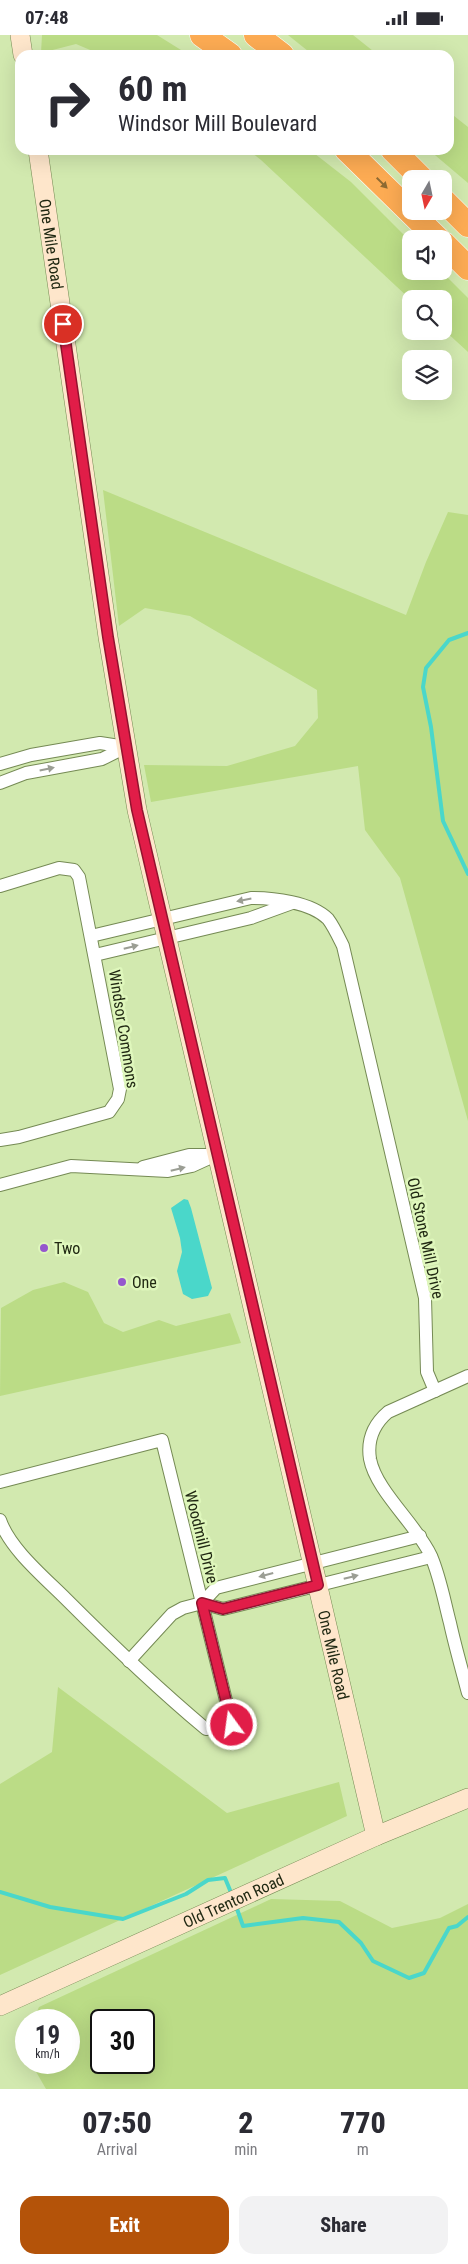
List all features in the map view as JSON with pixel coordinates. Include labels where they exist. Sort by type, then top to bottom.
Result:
[{"type":"highway","points":[[202,35],[223,50]]},
{"type":"highway","points":[[256,35],[276,50]]},
{"type":"highway","points":[[352,155],[429,230]]},
{"type":"highway","points":[[398,155],[413,170]]},
{"type":"highway","points":[[452,209],[468,225]]},
{"type":"highway","points":[[452,252],[468,268]]},
{"type":"street","points":[[20,35],[22,50]]},
{"type":"street","name":"One Mile Road","points":[[39,155],[126,747],[137,810],[376,1836]]},
{"type":"street","points":[[0,764],[31,755],[100,743],[126,747]]},
{"type":"street","points":[[0,783],[26,773],[102,759],[126,747]]},
{"type":"street","name":"Windsor Commons","points":[[0,886],[59,868],[74,870],[79,877],[120,1089],[118,1099],[109,1112],[19,1137],[0,1140]]},
{"type":"street","name":"Old Stone Mill Drive","points":[[161,919],[251,898],[276,898],[314,910],[328,919],[343,947],[425,1298],[427,1372],[434,1391]]},
{"type":"street","points":[[166,938],[251,918],[292,903]]},
{"type":"street","points":[[91,936],[161,919]]},
{"type":"street","name":"Windsor Commons","points":[[95,955],[166,938]]},
{"type":"street","points":[[0,1185],[71,1166],[138,1168],[189,1155],[216,1155]]},
{"type":"street","points":[[468,1376],[398,1407],[383,1416],[378,1421],[371,1435],[370,1447],[370,1459],[378,1480],[420,1535],[439,1577],[468,1693]]},
{"type":"street","name":"Woodmill Drive","points":[[0,1482],[162,1440],[232,1725],[206,1729],[129,1661],[36,1569],[4,1532],[0,1520]]},
{"type":"street","points":[[202,1603],[216,1588],[420,1535]]},
{"type":"street","points":[[129,1661],[172,1614],[183,1608],[202,1603],[223,1609],[431,1557]]},
{"type":"street","name":"Old Trenton Road","points":[[0,2006],[376,1836],[468,1798]]},
{"type":"green space","points":[[42,35],[157,35],[181,50],[90,50],[76,44],[53,50],[41,50]]},
{"type":"green space","points":[[288,35],[353,35],[372,50],[307,50]]},
{"type":"green space","points":[[454,116],[468,127],[468,183],[435,155],[454,155]]},
{"type":"green space","points":[[254,155],[316,155],[351,182],[402,233],[402,280],[450,280],[468,298],[468,352],[452,337],[452,290],[402,290],[402,292]]},
{"type":"green space","points":[[103,490],[406,615],[448,512],[468,515],[468,1121],[400,878],[365,830],[358,766],[151,802],[144,765],[227,766],[295,746],[318,718],[317,690],[190,616],[145,608],[119,626]]},
{"type":"green space","points":[[64,1282],[88,1292],[104,1323],[123,1332],[159,1320],[176,1326],[230,1313],[241,1343],[0,1396],[1,1308],[33,1290]]},
{"type":"green space","points":[[58,1687],[227,1813],[339,1782],[347,1816],[0,1975],[0,1784],[52,1752]]},
{"type":"green space","points":[[271,1899],[340,1901],[392,1928],[440,1918],[468,1904],[468,2089],[46,2089],[37,2074],[80,2074],[80,2009],[38,2009]]},
{"type":"water","points":[[184,1199],[188,1200],[191,1208],[212,1288],[208,1296],[192,1299],[183,1294],[177,1271],[182,1252],[171,1208]]},
{"type":"waterway","points":[[468,633],[449,640],[426,668],[423,687],[431,727],[443,821],[468,874]]},
{"type":"waterway","points":[[0,1892],[50,1907],[123,1919],[186,1894],[208,1880],[225,1878],[232,1895]]},
{"type":"waterway","points":[[236,1906],[243,1926],[303,1918],[339,1922],[361,1943],[373,1961],[409,1978],[424,1973],[449,1928],[457,1926],[468,1917]]},
{"type":"place","name":"Two","points":[[44,1248]]},
{"type":"place","name":"One","points":[[122,1282]]},
{"type":"route","points":[[63,324],[108,637],[137,810],[318,1585],[223,1609],[202,1603],[232,1725]]}]
